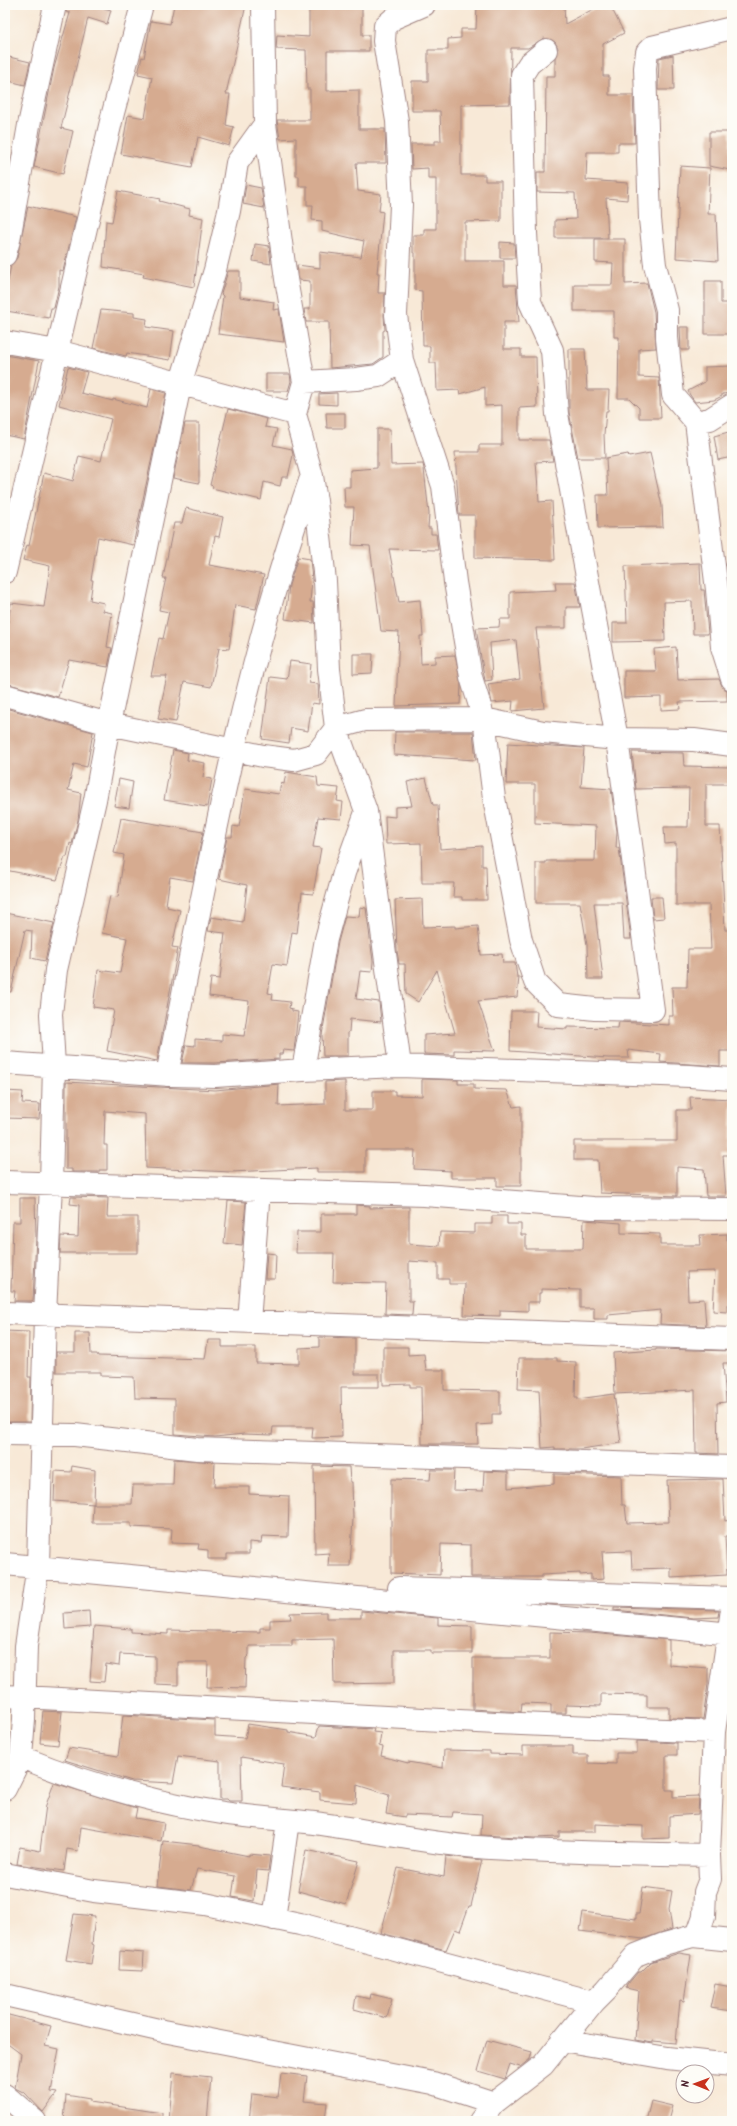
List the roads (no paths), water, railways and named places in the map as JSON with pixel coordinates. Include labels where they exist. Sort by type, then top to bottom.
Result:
[{"type":"street","points":[[5,255],[29,125],[55,5]]},
{"type":"street","points":[[5,572],[112,121],[142,5]]},
{"type":"street","points":[[263,5],[265,124],[286,279],[296,329],[304,382],[295,414],[312,476],[325,581],[329,669],[336,728],[366,811],[400,1066]]},
{"type":"street","points":[[424,5],[394,18],[385,26],[384,41],[397,121],[401,205],[396,315],[402,360],[443,486],[455,582],[471,677],[484,719],[494,798],[521,940],[535,982],[558,1005],[595,1009],[653,1010],[617,739],[557,414],[552,350],[530,302],[526,233],[522,75],[529,64],[546,50]]},
{"type":"street","points":[[732,28],[652,47],[647,52],[645,68],[650,219],[655,265],[668,310],[667,338],[673,395],[696,422],[717,590],[732,679]]},
{"type":"street","points":[[5,1789],[21,1757],[15,1696],[26,1646],[38,1565],[54,1066],[51,1014],[56,970],[95,800],[109,724],[180,385],[215,270],[229,211],[237,164],[265,124]]},
{"type":"street","points":[[5,342],[57,351],[180,385],[295,414]]},
{"type":"street","points":[[304,382],[356,379],[378,376],[402,360]]},
{"type":"street","points":[[696,422],[710,418],[732,405]]},
{"type":"street","points":[[167,1075],[233,749],[289,540],[312,476]]},
{"type":"street","points":[[5,695],[109,724],[263,756],[294,760],[316,754],[336,728],[365,720],[484,719],[543,732],[617,739],[694,740],[732,745]]},
{"type":"street","points":[[303,1070],[326,939],[344,873],[366,811]]},
{"type":"street","points":[[5,1063],[167,1075],[215,1076],[303,1070],[400,1066],[690,1076],[732,1079]]},
{"type":"street","points":[[5,1182],[424,1195],[594,1208],[732,1209]]},
{"type":"street","points":[[249,1322],[260,1190]]},
{"type":"street","points":[[5,1313],[45,1316],[732,1339]]},
{"type":"street","points":[[5,1434],[42,1433],[75,1435],[197,1449],[732,1467]]},
{"type":"street","points":[[5,1563],[196,1577],[386,1588],[732,1598]]},
{"type":"street","points":[[5,1563],[732,1634]]},
{"type":"street","points":[[697,1936],[704,1916],[705,1892],[710,1879],[709,1854],[714,1732],[732,1609]]},
{"type":"street","points":[[15,1696],[472,1722],[714,1732]]},
{"type":"street","points":[[21,1757],[67,1776],[153,1799],[222,1813],[288,1821],[312,1822],[476,1847],[709,1854]]},
{"type":"street","points":[[274,1918],[288,1821]]},
{"type":"street","points":[[5,1874],[94,1891],[205,1904],[274,1918],[594,2002]]},
{"type":"street","points":[[480,2121],[494,2103],[543,2065],[594,2002],[636,1955],[664,1944],[697,1936],[732,1940]]},
{"type":"street","points":[[5,1995],[163,2031],[433,2083],[494,2103]]},
{"type":"street","points":[[562,2040],[667,2058],[732,2065]]},
{"type":"street","points":[[5,2095],[35,2121]]}]
